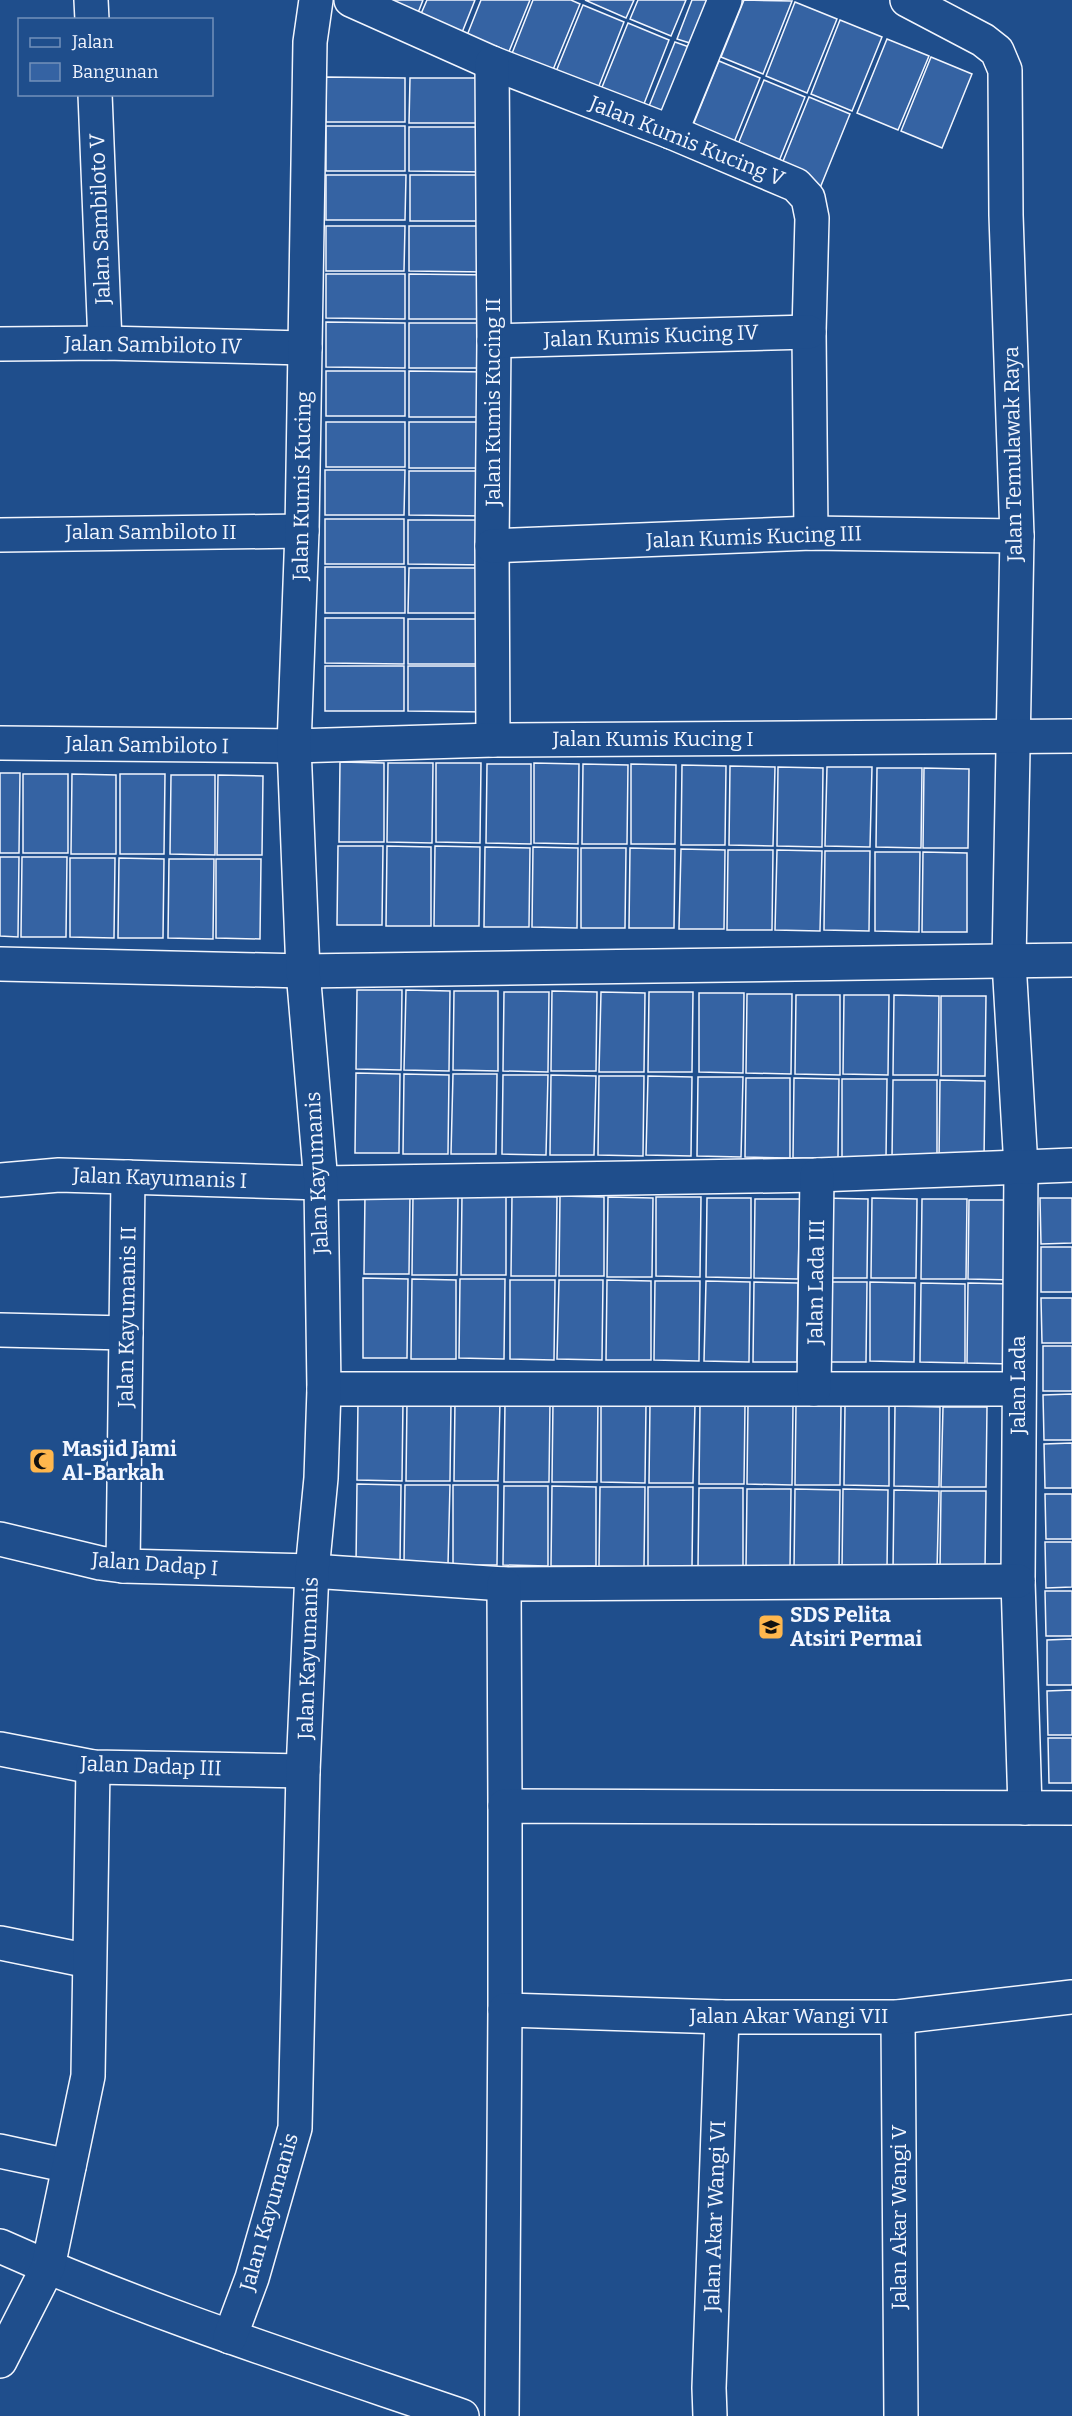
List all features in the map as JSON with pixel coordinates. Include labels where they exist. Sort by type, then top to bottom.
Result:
[{"type":"street","points":[[91,0],[92,18]]},
{"type":"street","name":"Jalan Kumis Kucing","points":[[303,971],[294,746],[303,531],[310,42],[316,0]]},
{"type":"street","name":"Jalan Kumis Kucing V","points":[[351,0],[492,63],[671,132],[796,185],[808,198],[812,218],[809,332],[812,533]]},
{"type":"street","points":[[671,132],[724,0]]},
{"type":"street","name":"Jalan Temulawak Raya","points":[[907,0],[983,40],[997,51],[1005,70],[1006,215],[1017,536],[1009,962]]},
{"type":"street","name":"Jalan Kumis Kucing II","points":[[492,63],[493,740]]},
{"type":"street","name":"Jalan Sambiloto V","points":[[95,96],[105,343]]},
{"type":"street","name":"Jalan Kumis Kucing IV","points":[[494,341],[809,332]]},
{"type":"street","name":"Jalan Sambiloto IV","points":[[0,344],[105,343],[305,348]]},
{"type":"street","name":"Jalan Sambiloto II","points":[[0,535],[303,531]]},
{"type":"street","name":"Jalan Kumis Kucing III","points":[[492,546],[812,533],[1017,536]]},
{"type":"street","name":"Jalan Kumis Kucing I","points":[[294,746],[493,740],[1072,736]]},
{"type":"street","name":"Jalan Sambiloto I","points":[[0,743],[294,746]]},
{"type":"street","points":[[0,964],[303,971],[1072,960]]},
{"type":"street","name":"Jalan Lada","points":[[1009,962],[1021,1167],[1018,1581],[1025,1808]]},
{"type":"street","name":"Jalan Kayumanis","points":[[230,2337],[262,2244],[295,2128],[303,1771],[312,1571],[321,1478],[324,1389],[321,1183],[303,971]]},
{"type":"street","name":"Jalan Kayumanis I","points":[[0,1180],[59,1174],[321,1183],[817,1175],[1072,1165]]},
{"type":"street","name":"Jalan Lada III","points":[[814,1389],[817,1175]]},
{"type":"street","name":"Jalan Kayumanis II","points":[[123,1566],[128,1177]]},
{"type":"street","points":[[0,1330],[126,1333]]},
{"type":"street","points":[[324,1389],[1018,1389]]},
{"type":"street","name":"Jalan Dadap I","points":[[0,1539],[100,1563],[123,1566],[312,1571],[504,1584],[1018,1581]]},
{"type":"street","points":[[502,2416],[505,2010],[504,1584]]},
{"type":"street","name":"Jalan Dadap III","points":[[0,1749],[93,1767],[303,1771]]},
{"type":"street","points":[[0,2361],[48,2267],[88,2076],[93,1767]]},
{"type":"street","points":[[505,1806],[1072,1808]]},
{"type":"street","points":[[0,1943],[89,1961]]},
{"type":"street","name":"Jalan Akar Wangi VII","points":[[505,2010],[722,2017],[898,2017],[1072,1997]]},
{"type":"street","name":"Jalan Akar Wangi VI","points":[[710,2416],[722,2017]]},
{"type":"street","name":"Jalan Akar Wangi V","points":[[898,2017],[902,2416]]},
{"type":"street","points":[[0,2151],[69,2166]]},
{"type":"street","points":[[0,2246],[48,2267],[230,2337],[462,2416]]},
{"type":"building","points":[[375,0],[423,0],[414,23]]},
{"type":"building","points":[[427,0],[475,0],[459,40],[417,23]]},
{"type":"building","points":[[481,0],[530,0],[506,59],[464,43]]},
{"type":"building","points":[[533,0],[571,0],[580,4],[550,77],[509,61]]},
{"type":"building","points":[[585,0],[634,0],[626,18]]},
{"type":"building","points":[[638,0],[686,0],[671,36],[630,19]]},
{"type":"building","points":[[692,0],[711,0],[693,44],[677,39]]},
{"type":"building","points":[[744,0],[792,1],[763,74],[721,57]]},
{"type":"building","points":[[795,2],[837,19],[807,93],[766,76]]},
{"type":"building","points":[[583,5],[624,22],[595,96],[553,79]]},
{"type":"building","points":[[840,20],[882,37],[852,111],[811,94]]},
{"type":"building","points":[[628,23],[669,40],[640,114],[598,97]]},
{"type":"building","points":[[887,39],[929,56],[898,130],[857,113]]},
{"type":"building","points":[[675,42],[692,48],[665,122],[645,116]]},
{"type":"building","points":[[931,57],[972,74],[942,148],[901,131]]},
{"type":"building","points":[[719,61],[760,78],[730,152],[689,135]]},
{"type":"building","points":[[326,77],[405,78],[405,122],[326,122]]},
{"type":"building","points":[[410,78],[488,78],[488,123],[409,123]]},
{"type":"building","points":[[764,80],[805,97],[775,171],[734,154]]},
{"type":"building","points":[[809,97],[850,114],[820,188],[779,171]]},
{"type":"building","points":[[326,126],[405,126],[405,171],[326,171]]},
{"type":"building","points":[[409,127],[488,127],[488,172],[409,171]]},
{"type":"building","points":[[326,175],[406,175],[405,220],[326,220]]},
{"type":"building","points":[[410,175],[488,175],[488,221],[410,221]]},
{"type":"building","points":[[326,226],[405,226],[404,271],[326,271]]},
{"type":"building","points":[[409,226],[488,226],[488,272],[409,271]]},
{"type":"building","points":[[326,274],[405,274],[405,319],[326,318]]},
{"type":"building","points":[[409,274],[489,275],[488,319],[409,319]]},
{"type":"building","points":[[326,322],[405,323],[405,368],[326,367]]},
{"type":"building","points":[[409,323],[488,323],[488,368],[409,368]]},
{"type":"building","points":[[326,371],[405,371],[405,416],[326,416]]},
{"type":"building","points":[[409,371],[489,372],[488,417],[409,417]]},
{"type":"building","points":[[326,422],[405,422],[405,467],[326,467]]},
{"type":"building","points":[[409,422],[488,422],[488,468],[409,468]]},
{"type":"building","points":[[325,470],[405,470],[404,515],[325,515]]},
{"type":"building","points":[[409,471],[488,471],[487,516],[409,515]]},
{"type":"building","points":[[325,519],[404,519],[404,564],[325,564]]},
{"type":"building","points":[[408,520],[487,520],[487,565],[408,564]]},
{"type":"building","points":[[325,567],[405,567],[405,613],[325,613]]},
{"type":"building","points":[[409,568],[488,568],[487,613],[408,613]]},
{"type":"building","points":[[325,618],[404,618],[404,664],[325,663]]},
{"type":"building","points":[[408,619],[487,619],[487,664],[408,664]]},
{"type":"building","points":[[325,666],[404,666],[404,711],[325,711]]},
{"type":"building","points":[[408,666],[487,666],[487,712],[408,711]]},
{"type":"building","points":[[340,762],[384,763],[384,842],[339,842]]},
{"type":"building","points":[[388,763],[433,763],[432,843],[387,842]]},
{"type":"building","points":[[436,763],[481,763],[480,843],[436,842]]},
{"type":"building","points":[[534,763],[579,764],[578,844],[534,843]]},
{"type":"building","points":[[487,764],[531,764],[531,844],[486,843]]},
{"type":"building","points":[[583,764],[628,765],[627,844],[582,844]]},
{"type":"building","points":[[631,764],[676,765],[675,844],[631,844]]},
{"type":"building","points":[[682,765],[726,766],[725,845],[681,845]]},
{"type":"building","points":[[730,766],[775,767],[773,846],[729,845]]},
{"type":"building","points":[[778,767],[823,768],[822,847],[777,846]]},
{"type":"building","points":[[827,767],[872,767],[870,847],[825,846]]},
{"type":"building","points":[[877,768],[922,768],[921,848],[876,847]]},
{"type":"building","points":[[924,768],[969,769],[968,848],[923,848]]},
{"type":"building","points":[[0,773],[20,773],[19,853],[0,853]]},
{"type":"building","points":[[23,774],[68,774],[68,853],[23,853]]},
{"type":"building","points":[[72,774],[116,775],[116,854],[71,854]]},
{"type":"building","points":[[120,774],[165,774],[164,854],[120,854]]},
{"type":"building","points":[[171,775],[215,775],[215,855],[170,854]]},
{"type":"building","points":[[218,775],[263,776],[262,855],[217,855]]},
{"type":"building","points":[[338,846],[383,846],[382,925],[337,925]]},
{"type":"building","points":[[387,846],[431,847],[431,926],[386,926]]},
{"type":"building","points":[[435,846],[480,847],[479,926],[434,926]]},
{"type":"building","points":[[485,847],[530,848],[529,927],[484,927]]},
{"type":"building","points":[[533,847],[578,848],[577,928],[532,927]]},
{"type":"building","points":[[581,848],[626,848],[625,928],[581,928]]},
{"type":"building","points":[[630,848],[675,849],[674,928],[629,928]]},
{"type":"building","points":[[681,849],[725,850],[724,929],[679,929]]},
{"type":"building","points":[[728,850],[773,850],[772,930],[727,930]]},
{"type":"building","points":[[777,850],[822,851],[820,931],[775,930]]},
{"type":"building","points":[[825,851],[870,851],[869,931],[824,930]]},
{"type":"building","points":[[875,852],[920,852],[919,932],[875,931]]},
{"type":"building","points":[[923,852],[967,853],[967,932],[922,932]]},
{"type":"building","points":[[0,857],[19,857],[18,937],[0,936]]},
{"type":"building","points":[[22,857],[67,857],[66,937],[21,937]]},
{"type":"building","points":[[70,858],[115,858],[114,938],[70,937]]},
{"type":"building","points":[[119,858],[164,859],[163,938],[118,938]]},
{"type":"building","points":[[169,859],[214,859],[213,939],[168,938]]},
{"type":"building","points":[[216,859],[261,859],[260,939],[216,938]]},
{"type":"building","points":[[357,990],[402,990],[401,1070],[356,1069]]},
{"type":"building","points":[[406,990],[450,991],[449,1071],[404,1070]]},
{"type":"building","points":[[454,991],[498,991],[498,1071],[453,1070]]},
{"type":"building","points":[[552,991],[597,992],[596,1071],[551,1071]]},
{"type":"building","points":[[504,992],[549,992],[548,1072],[503,1071]]},
{"type":"building","points":[[601,992],[645,993],[644,1072],[599,1072]]},
{"type":"building","points":[[649,992],[693,992],[692,1072],[648,1072]]},
{"type":"building","points":[[699,993],[744,993],[743,1073],[699,1072]]},
{"type":"building","points":[[747,994],[792,994],[791,1074],[746,1073]]},
{"type":"building","points":[[796,995],[840,995],[840,1075],[795,1074]]},
{"type":"building","points":[[844,995],[889,995],[888,1075],[843,1074]]},
{"type":"building","points":[[894,995],[939,996],[938,1075],[893,1075]]},
{"type":"building","points":[[941,996],[986,996],[985,1076],[941,1076]]},
{"type":"building","points":[[356,1073],[400,1074],[399,1153],[355,1153]]},
{"type":"building","points":[[404,1074],[449,1075],[448,1154],[403,1154]]},
{"type":"building","points":[[453,1074],[497,1074],[496,1154],[451,1154]]},
{"type":"building","points":[[503,1075],[548,1075],[546,1155],[502,1154]]},
{"type":"building","points":[[551,1075],[596,1076],[594,1155],[550,1155]]},
{"type":"building","points":[[599,1076],[644,1076],[643,1156],[598,1155]]},
{"type":"building","points":[[648,1076],[692,1077],[691,1156],[646,1155]]},
{"type":"building","points":[[698,1077],[743,1077],[741,1157],[697,1156]]},
{"type":"building","points":[[746,1078],[790,1078],[790,1158],[745,1157]]},
{"type":"building","points":[[794,1078],[839,1079],[838,1158],[793,1158]]},
{"type":"building","points":[[842,1079],[887,1079],[886,1159],[842,1158]]},
{"type":"building","points":[[893,1080],[937,1080],[937,1160],[892,1159]]},
{"type":"building","points":[[940,1080],[985,1081],[984,1160],[939,1160]]},
{"type":"building","points":[[365,1194],[410,1195],[409,1274],[364,1274]]},
{"type":"building","points":[[413,1195],[458,1195],[457,1275],[412,1275]]},
{"type":"building","points":[[462,1195],[506,1196],[506,1275],[461,1275]]},
{"type":"building","points":[[512,1196],[557,1197],[556,1276],[511,1276]]},
{"type":"building","points":[[560,1196],[604,1197],[604,1276],[559,1276]]},
{"type":"building","points":[[608,1197],[653,1198],[652,1277],[607,1277]]},
{"type":"building","points":[[656,1197],[701,1197],[700,1277],[656,1276]]},
{"type":"building","points":[[707,1198],[751,1198],[751,1278],[706,1277]]},
{"type":"building","points":[[823,1198],[868,1199],[867,1278],[823,1278]]},
{"type":"building","points":[[872,1198],[917,1199],[916,1278],[871,1278]]},
{"type":"building","points":[[1040,1198],[1072,1198],[1072,1243],[1041,1244]]},
{"type":"building","points":[[755,1199],[800,1199],[798,1279],[754,1278]]},
{"type":"building","points":[[922,1199],[967,1199],[966,1279],[921,1279]]},
{"type":"building","points":[[969,1200],[1014,1200],[1013,1280],[968,1279]]},
{"type":"building","points":[[1041,1247],[1072,1247],[1072,1292],[1041,1292]]},
{"type":"building","points":[[363,1278],[408,1279],[407,1358],[363,1358]]},
{"type":"building","points":[[412,1279],[456,1280],[456,1359],[411,1359]]},
{"type":"building","points":[[460,1279],[505,1279],[504,1359],[459,1358]]},
{"type":"building","points":[[510,1280],[555,1280],[554,1360],[510,1359]]},
{"type":"building","points":[[559,1280],[603,1280],[602,1360],[557,1359]]},
{"type":"building","points":[[607,1280],[651,1281],[651,1360],[606,1360]]},
{"type":"building","points":[[655,1281],[700,1281],[699,1361],[654,1360]]},
{"type":"building","points":[[706,1281],[750,1282],[749,1362],[704,1361]]},
{"type":"building","points":[[754,1282],[798,1283],[797,1362],[753,1362]]},
{"type":"building","points":[[822,1282],[867,1282],[866,1362],[821,1362]]},
{"type":"building","points":[[870,1282],[915,1283],[914,1362],[870,1361]]},
{"type":"building","points":[[921,1283],[965,1284],[965,1363],[920,1362]]},
{"type":"building","points":[[968,1283],[1013,1284],[1012,1364],[967,1363]]},
{"type":"building","points":[[1041,1298],[1072,1298],[1072,1343],[1042,1343]]},
{"type":"building","points":[[1043,1346],[1072,1346],[1072,1391],[1043,1391]]},
{"type":"building","points":[[1072,1394],[1072,1440],[1044,1440],[1043,1395]]},
{"type":"building","points":[[358,1401],[403,1401],[402,1481],[357,1480]]},
{"type":"building","points":[[407,1401],[451,1402],[450,1481],[406,1481]]},
{"type":"building","points":[[455,1401],[500,1402],[498,1481],[454,1481]]},
{"type":"building","points":[[505,1402],[550,1403],[549,1482],[504,1482]]},
{"type":"building","points":[[553,1402],[598,1402],[597,1482],[552,1482]]},
{"type":"building","points":[[601,1403],[646,1403],[645,1483],[601,1482]]},
{"type":"building","points":[[650,1403],[695,1404],[693,1483],[649,1483]]},
{"type":"building","points":[[700,1404],[745,1404],[744,1484],[699,1484]]},
{"type":"building","points":[[748,1405],[793,1405],[792,1485],[747,1484]]},
{"type":"building","points":[[796,1405],[841,1406],[840,1485],[795,1485]]},
{"type":"building","points":[[845,1406],[889,1406],[889,1486],[844,1485]]},
{"type":"building","points":[[895,1406],[940,1407],[939,1487],[894,1486]]},
{"type":"building","points":[[943,1407],[987,1407],[986,1487],[941,1487]]},
{"type":"building","points":[[1072,1443],[1072,1488],[1045,1488],[1044,1444]]},
{"type":"building","points":[[357,1484],[401,1485],[400,1564],[356,1564]]},
{"type":"building","points":[[405,1485],[450,1485],[448,1565],[404,1564]]},
{"type":"building","points":[[453,1485],[498,1485],[497,1565],[453,1565]]},
{"type":"building","points":[[504,1486],[548,1486],[548,1566],[503,1565]]},
{"type":"building","points":[[552,1486],[596,1487],[596,1566],[551,1566]]},
{"type":"building","points":[[600,1487],[645,1487],[644,1567],[599,1566]]},
{"type":"building","points":[[648,1487],[693,1487],[692,1567],[648,1566]]},
{"type":"building","points":[[699,1488],[743,1488],[743,1568],[698,1567]]},
{"type":"building","points":[[747,1489],[791,1489],[790,1569],[746,1568]]},
{"type":"building","points":[[795,1489],[840,1490],[839,1570],[794,1569]]},
{"type":"building","points":[[843,1489],[888,1490],[887,1569],[842,1569]]},
{"type":"building","points":[[894,1490],[939,1491],[937,1570],[893,1570]]},
{"type":"building","points":[[941,1491],[986,1491],[985,1571],[940,1570]]},
{"type":"building","points":[[1045,1494],[1072,1494],[1072,1539],[1046,1539]]},
{"type":"building","points":[[1045,1542],[1072,1542],[1072,1587],[1046,1588]]},
{"type":"building","points":[[1045,1591],[1072,1591],[1072,1636],[1046,1636]]},
{"type":"building","points":[[1072,1639],[1072,1685],[1047,1685],[1047,1640]]},
{"type":"building","points":[[1072,1690],[1072,1735],[1048,1735],[1047,1691]]},
{"type":"building","points":[[1048,1738],[1072,1738],[1072,1783],[1049,1783]]},
{"type":"place","name":"Masjid Jami Al-Barkah","points":[[42,1461]]},
{"type":"place","name":"SDS Pelita Atsiri Permai","points":[[771,1627]]}]
